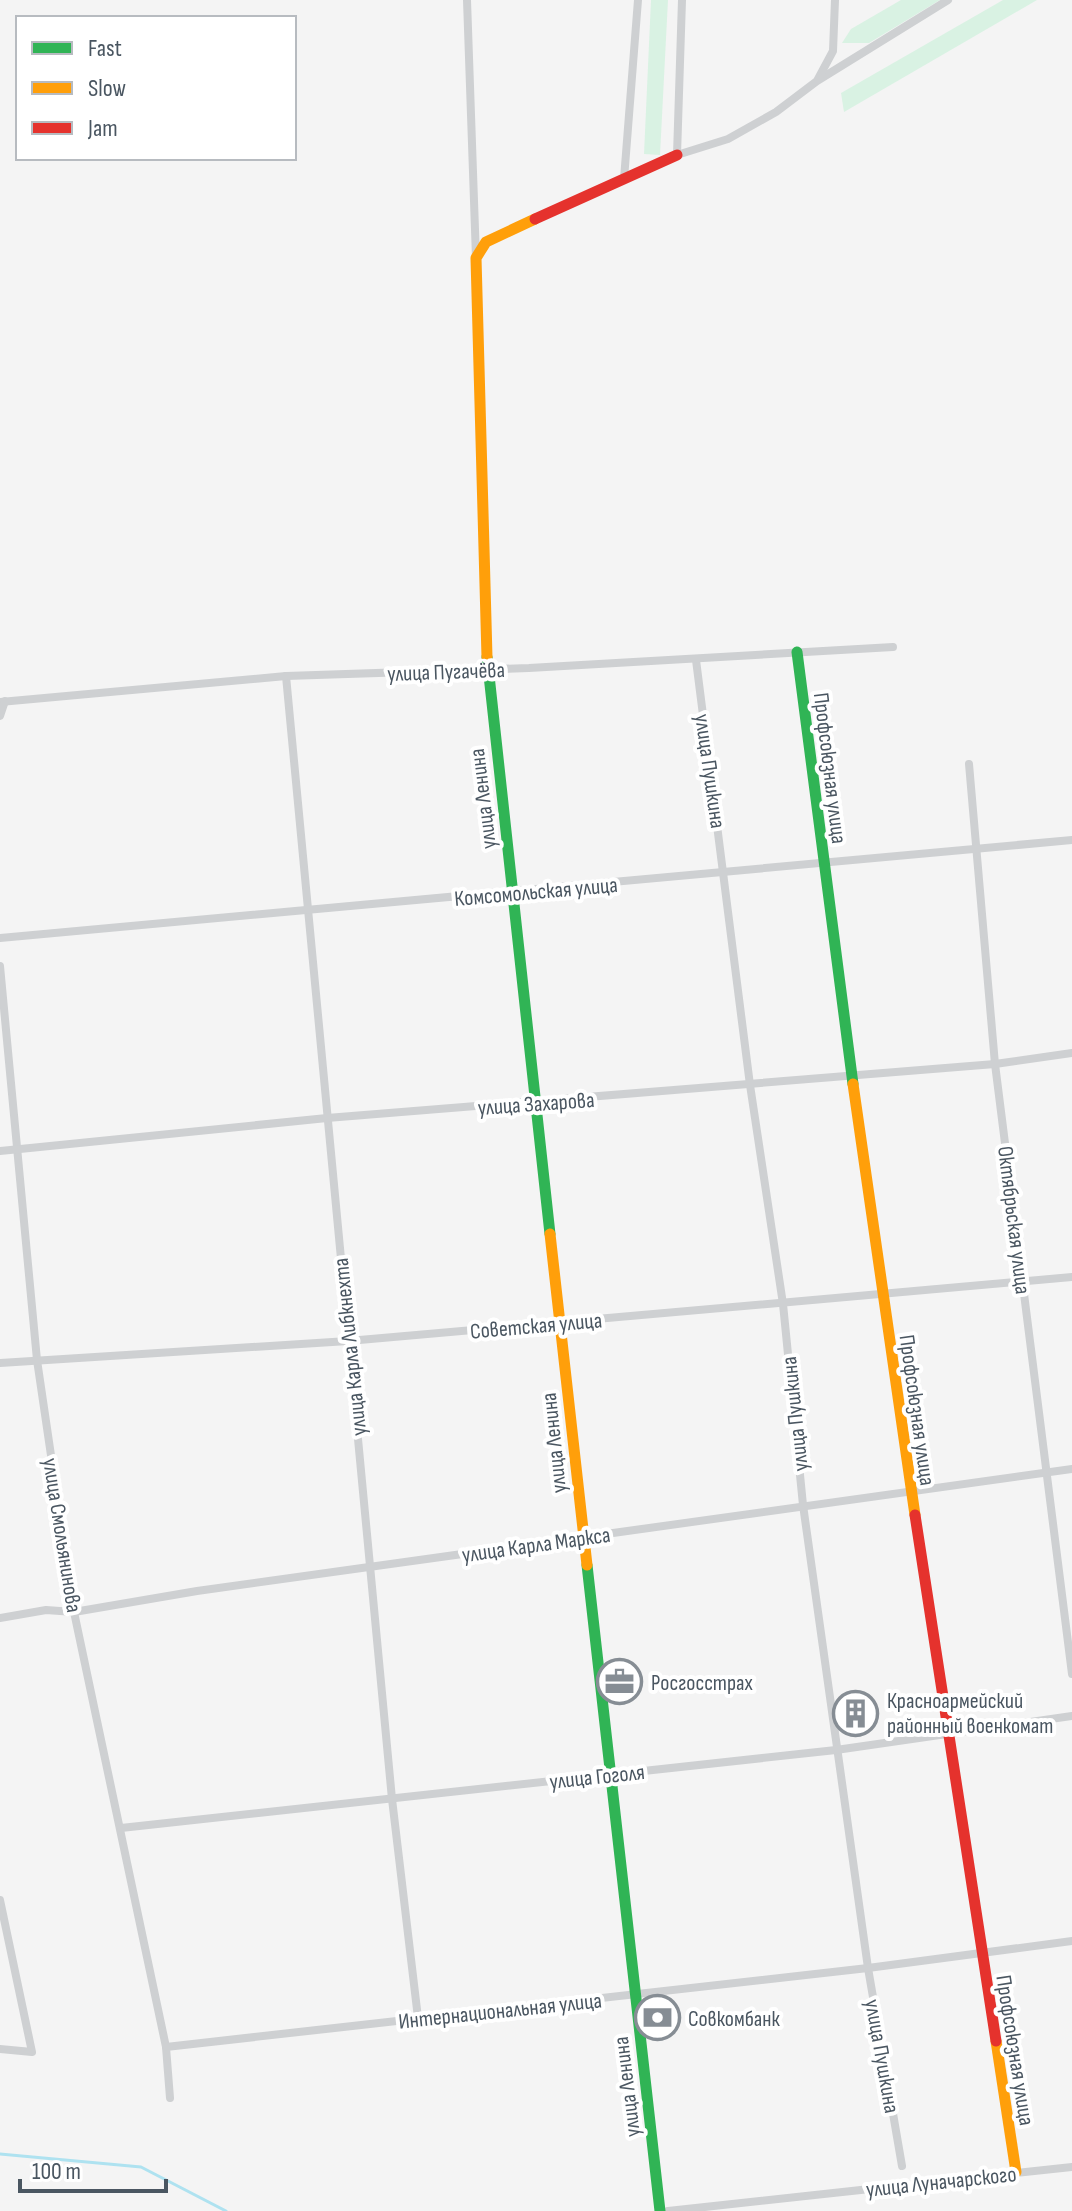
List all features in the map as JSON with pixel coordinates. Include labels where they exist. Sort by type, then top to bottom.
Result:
[{"type":"street","points":[[467,0],[476,258]]},
{"type":"street","points":[[624,179],[638,0]]},
{"type":"street","points":[[677,155],[682,0]]},
{"type":"street","points":[[817,81],[833,51],[835,0]]},
{"type":"street","points":[[476,258],[486,242],[502,234],[677,155],[728,139],[776,112],[817,81],[948,0]]},
{"type":"street","name":"улица Ленина","points":[[476,258],[486,535],[487,670],[660,2211]]},
{"type":"street","name":"улица Пугачёва","points":[[2,702],[286,676],[487,670],[893,647]]},
{"type":"street","name":"Профсоюзная улица","points":[[797,652],[909,1489],[1016,2172]]},
{"type":"street","name":"улица Пушкина","points":[[696,660],[750,1085],[783,1304],[803,1505],[836,1750],[868,1968],[902,2166]]},
{"type":"street","name":"улица Карла Либкнехта","points":[[286,676],[392,1799],[418,2018]]},
{"type":"street","points":[[0,716],[2,702]]},
{"type":"street","name":"Октябрьская улица","points":[[969,764],[995,1064],[1072,1674]]},
{"type":"street","name":"Комсомольская улица","points":[[0,938],[513,894],[1072,840]]},
{"type":"street","name":"улица Смольянинова","points":[[0,966],[37,1360],[74,1612],[166,2047],[170,2098]]},
{"type":"street","name":"улица Захарова","points":[[0,1151],[327,1118],[750,1085],[851,1072],[995,1064],[1072,1053]]},
{"type":"street","name":"Советская улица","points":[[0,1363],[348,1341],[1072,1277]]},
{"type":"street","name":"улица Карла Маркса","points":[[0,1618],[46,1610],[74,1612],[909,1489],[1072,1469]]},
{"type":"street","name":"улица Гоголя","points":[[121,1828],[836,1750],[1072,1716]]},
{"type":"street","points":[[0,1900],[32,2052],[0,2049]]},
{"type":"street","name":"Интернациональная улица","points":[[166,2047],[868,1968],[1072,1941]]},
{"type":"street","name":"улица Луначарского","points":[[668,2211],[1072,2167]]},
{"type":"green space","points":[[651,0],[668,0],[660,155],[644,154]]},
{"type":"green space","points":[[901,0],[940,0],[869,43],[842,43],[851,29]]},
{"type":"green space","points":[[1003,0],[1037,0],[844,112],[841,93]]},
{"type":"waterway","points":[[0,2154],[141,2167],[226,2211]]},
{"type":"traffic: fast","points":[[797,652],[853,1084]]},
{"type":"traffic: fast","points":[[487,657],[550,1234]]},
{"type":"traffic: fast","points":[[587,1565],[660,2211]]},
{"type":"traffic: slow","points":[[487,657],[476,258],[486,242],[535,219]]},
{"type":"traffic: slow","points":[[853,1084],[915,1515]]},
{"type":"traffic: slow","points":[[550,1234],[587,1565]]},
{"type":"traffic: slow","points":[[996,2041],[1016,2172]]},
{"type":"traffic: jam","points":[[535,219],[677,155]]},
{"type":"traffic: jam","points":[[915,1515],[996,2041]]},
{"type":"place","name":"Росгосстрах","points":[[620,1682]]},
{"type":"place","name":"Красноармейский районный военкомат","points":[[856,1713]]},
{"type":"place","name":"Совкомбанк","points":[[657,2018]]}]
